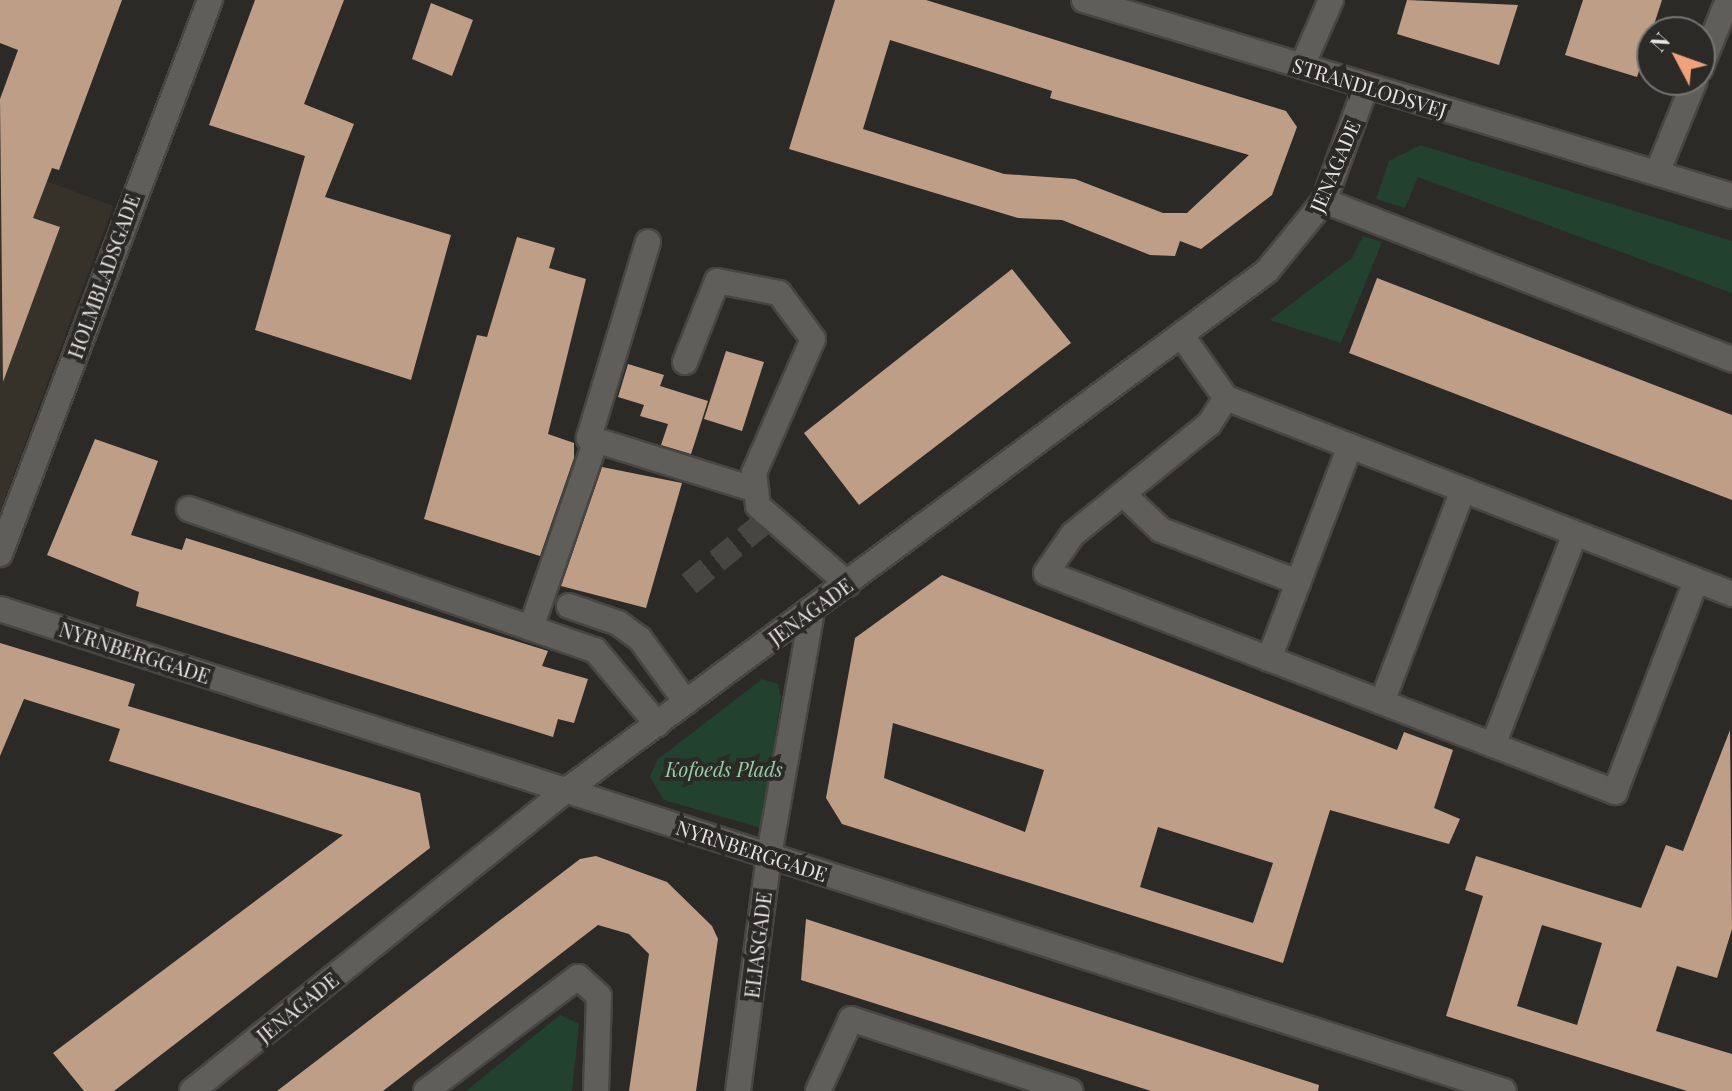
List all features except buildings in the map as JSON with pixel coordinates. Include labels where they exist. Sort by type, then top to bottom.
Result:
[{"type":"street","name":"HOLMBLADSGADE","points":[[0,554],[210,0]]},
{"type":"street","name":"STRANDLODSVEJ","points":[[1084,0],[1732,196]]},
{"type":"street","points":[[1302,66],[1331,0]]},
{"type":"street","points":[[1716,30],[1728,0]]},
{"type":"street","name":"JENAGADE","points":[[192,1091],[567,790],[1184,339],[1267,271],[1324,201],[1366,86]]},
{"type":"street","points":[[1657,173],[1688,96]]},
{"type":"street","points":[[1324,201],[1732,359]]},
{"type":"street","points":[[648,242],[589,438],[756,490]]},
{"type":"street","points":[[685,362],[717,281],[779,293],[813,339],[754,473],[758,506],[848,584]]},
{"type":"street","points":[[1184,339],[1226,398],[1732,594]]},
{"type":"street","points":[[1226,398],[1209,424],[1073,534],[1046,573],[1615,792],[1696,581]]},
{"type":"street","points":[[531,628],[596,440]]},
{"type":"street","points":[[1269,659],[1350,446]]},
{"type":"street","points":[[1382,702],[1463,490]]},
{"type":"street","points":[[1123,494],[1161,530],[1298,582]]},
{"type":"street","points":[[189,509],[595,650],[657,724]]},
{"type":"street","points":[[1493,745],[1575,534]]},
{"type":"street","points":[[569,606],[618,623],[640,639],[686,702]]},
{"type":"street","name":"NYRNBERGGADE","points":[[0,609],[1504,1091]]},
{"type":"street","name":"ELIASGADE","points":[[741,1090],[769,855],[812,610]]},
{"type":"street","points":[[426,1091],[578,977],[599,996],[596,1091]]},
{"type":"street","points":[[818,1091],[851,1019],[1070,1091]]},
{"type":"shaded area","points":[[0,164],[113,206],[0,511]]},
{"type":"green space","points":[[1420,145],[1732,241],[1732,293],[1418,177],[1405,208],[1376,199],[1389,161]]},
{"type":"green space","points":[[1363,236],[1382,242],[1341,343],[1270,320],[1352,258]]},
{"type":"green space","name":"Kofoeds Plads","points":[[762,679],[778,684],[781,698],[761,828],[664,800],[650,777],[657,760]]},
{"type":"green space","points":[[560,1015],[579,1024],[572,1091],[466,1091]]},
{"type":"tunnel","points":[[689,584],[771,517]]}]
